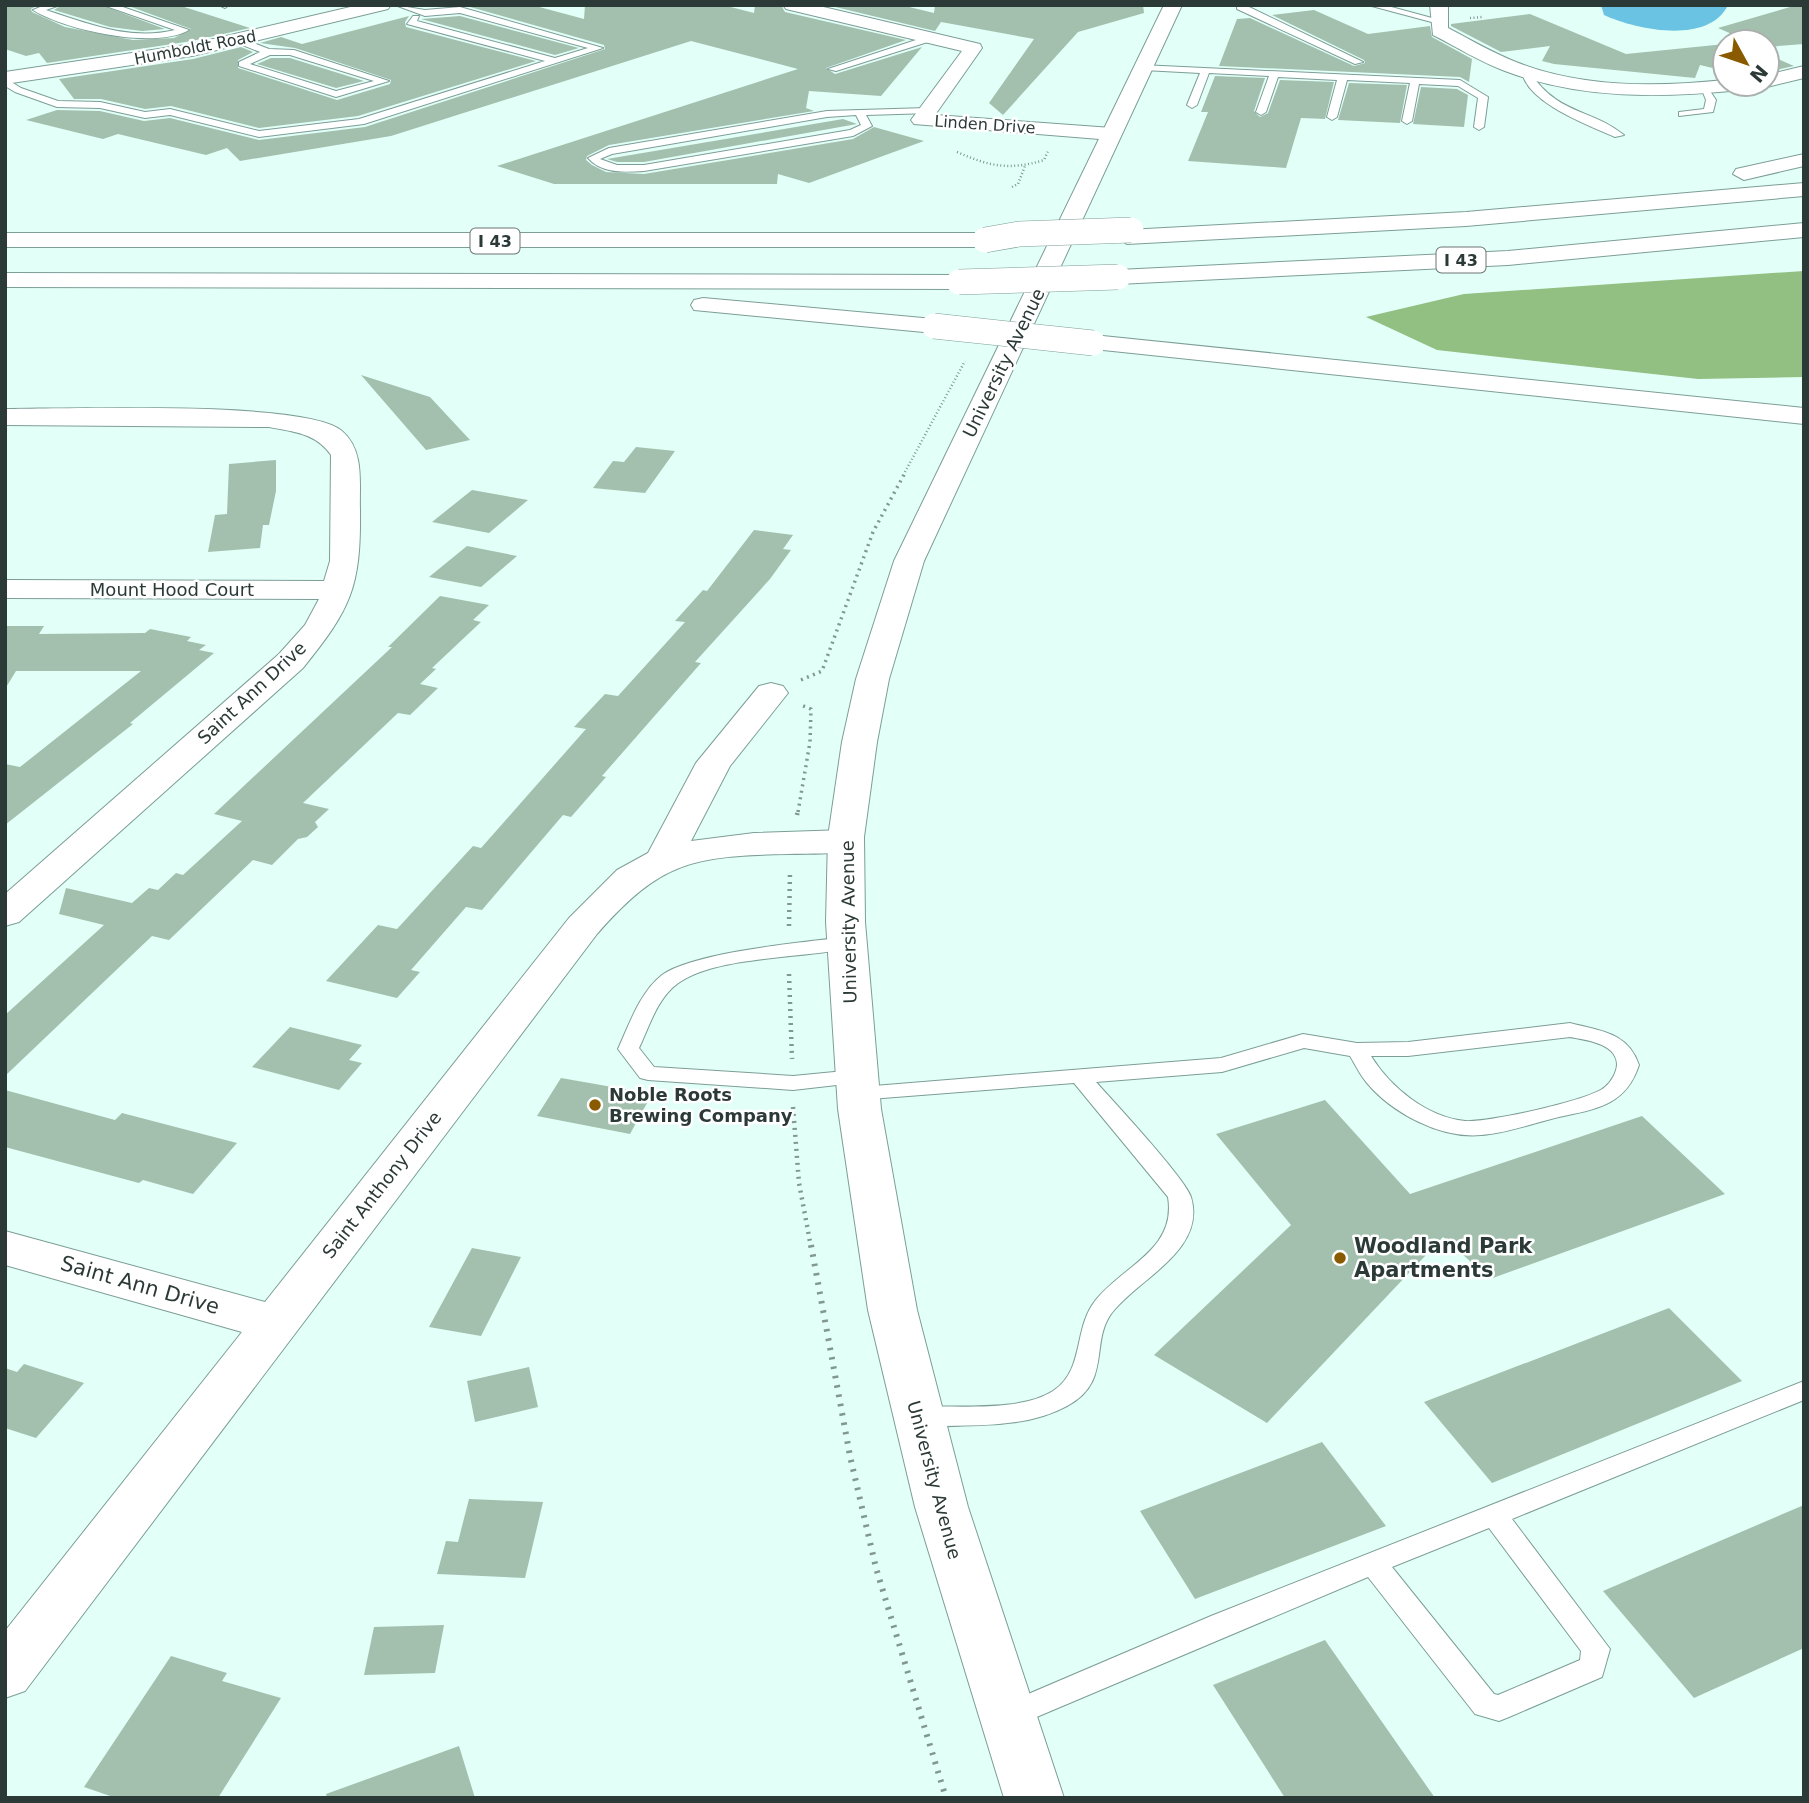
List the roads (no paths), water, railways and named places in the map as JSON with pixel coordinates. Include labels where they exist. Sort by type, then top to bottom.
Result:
[{"type":"main road","name":"Humboldt Road","points":[[5,79],[192,50],[351,8],[382,5]]},
{"type":"main road","name":"Linden Drive","points":[[792,5],[973,48],[922,120],[1112,134]]},
{"type":"main road","name":"University Avenue","points":[[1034,1798],[978,1637],[916,1417],[876,1233],[856,1085],[847,943],[845,841],[875,667],[899,586],[918,538],[995,386],[1173,5]]},
{"type":"main road","points":[[1439,13],[1439,32],[1525,71],[1617,88],[1711,86]]},
{"type":"main road","points":[[1781,78],[1804,72]]},
{"type":"main road","points":[[1129,233],[1535,204],[1673,187],[1804,160]]},
{"type":"main road","name":"I 43","points":[[5,240],[985,240],[1437,221],[1692,201],[1804,189]]},
{"type":"main road","name":"I 43","points":[[5,280],[959,282],[1508,258],[1804,230]]},
{"type":"main road","points":[[352,281],[419,289],[687,304],[934,326],[1804,416]]},
{"type":"main road","name":"Saint Ann Drive","points":[[5,417],[269,419],[315,428],[332,436],[345,454],[345,561],[339,590],[318,629],[291,661],[8,908]]},
{"type":"main road","name":"Mount Hood Court","points":[[5,589],[339,590]]},
{"type":"main road","points":[[663,859],[714,763],[771,693]]},
{"type":"main road","name":"Saint Anthony Drive","points":[[5,1674],[583,926],[615,890],[663,859],[739,845],[845,841]]},
{"type":"main road","name":"Saint Ann Drive","points":[[5,1248],[275,1323]]},
{"type":"lane","points":[[56,5],[37,9],[124,37],[164,37],[185,30],[107,5]]},
{"type":"lane","points":[[5,79],[18,90],[57,104],[100,105],[145,115],[170,112],[259,134],[299,132],[359,122],[598,48],[460,10],[425,13],[399,5]]},
{"type":"lane","points":[[1241,5],[1240,8],[1358,62]]},
{"type":"lane","points":[[1373,5],[1439,13]]},
{"type":"lane","points":[[425,13],[410,22],[555,61]]},
{"type":"lane","points":[[164,37],[192,50]]},
{"type":"lane","points":[[833,69],[931,38]]},
{"type":"lane","points":[[238,40],[268,52],[291,52],[384,81],[336,94],[242,64],[268,52]]},
{"type":"lane","points":[[1144,67],[1460,83],[1483,97],[1479,127]]},
{"type":"lane","points":[[1192,105],[1206,70]]},
{"type":"lane","points":[[1525,71],[1530,85],[1551,100],[1619,135]]},
{"type":"lane","points":[[1261,112],[1275,73]]},
{"type":"lane","points":[[1332,117],[1343,77]]},
{"type":"lane","points":[[1407,121],[1415,80]]},
{"type":"lane","points":[[1683,114],[1708,112],[1711,100],[1703,87]]},
{"type":"lane","points":[[859,112],[867,126],[853,133],[644,168],[614,167],[596,162],[593,158],[609,151],[827,114],[859,112],[928,111]]},
{"type":"lane","points":[[847,943],[789,950],[702,967],[671,978],[653,998],[628,1049],[648,1073],[856,1085],[1080,1076],[1222,1065],[1303,1041],[1357,1050],[1408,1049],[1570,1030],[1610,1040],[1624,1052],[1628,1065],[1623,1080],[1611,1094],[1578,1106],[1481,1128],[1463,1128],[1430,1118],[1400,1102],[1374,1078],[1357,1050]]},
{"type":"lane","points":[[916,1417],[1036,1409],[1059,1400],[1075,1388],[1086,1368],[1094,1322],[1104,1306],[1170,1244],[1182,1224],[1184,1210],[1179,1195],[1080,1076]]},
{"type":"lane","points":[[1006,1717],[1221,1624],[1804,1390]]},
{"type":"lane","points":[[1373,1563],[1485,1705],[1499,1708],[1592,1668],[1596,1649],[1494,1515]]},
{"type":"water","points":[[1601,5],[1728,5],[1719,18],[1705,26],[1671,31],[1618,21],[1604,15]]},
{"type":"place","name":"Noble Roots Brewing Company","points":[[595,1105]]},
{"type":"place","name":"Woodland Park Apartments","points":[[1340,1258]]}]
